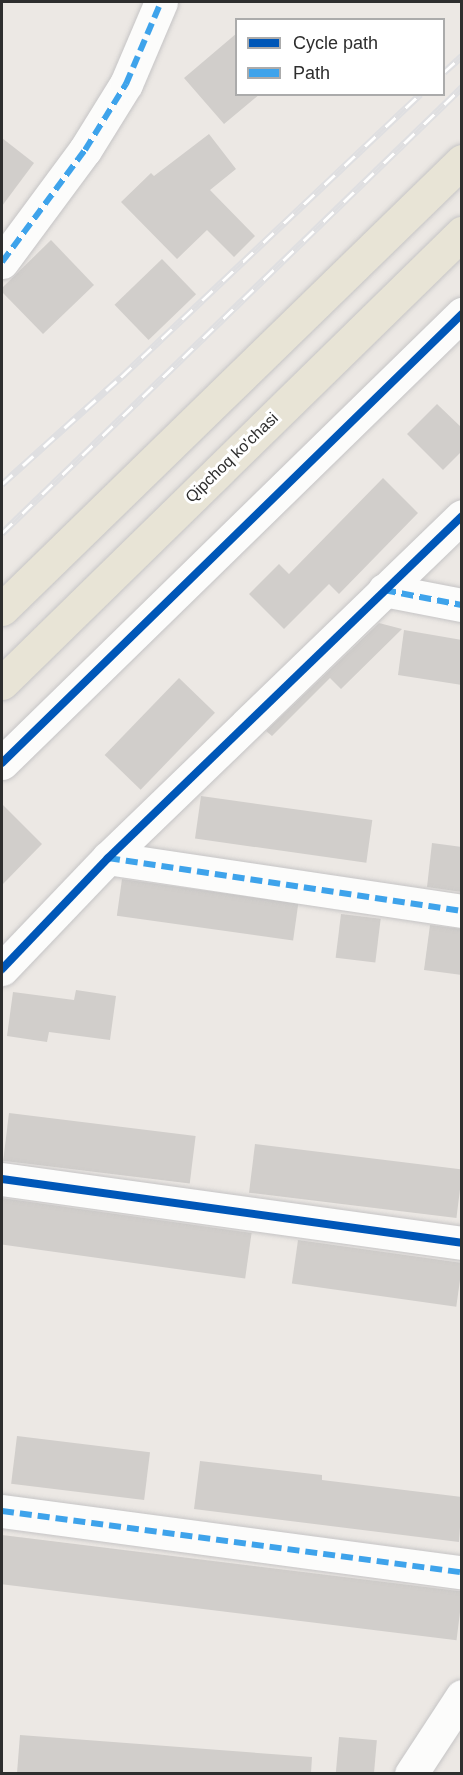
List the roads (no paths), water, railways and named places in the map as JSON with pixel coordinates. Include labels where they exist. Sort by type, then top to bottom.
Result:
[{"type":"main road","points":[[2,609],[462,161]]},
{"type":"main road","name":"Qipchoq ko'chasi","points":[[2,682],[462,233]]},
{"type":"street","points":[[2,262],[85,150],[126,84],[161,2]]},
{"type":"street","points":[[2,763],[462,314]]},
{"type":"street","points":[[2,969],[108,858],[462,516]]},
{"type":"street","points":[[384,590],[462,605]]},
{"type":"street","points":[[108,858],[462,910]]},
{"type":"street","points":[[2,1179],[462,1243]]},
{"type":"street","points":[[2,1511],[462,1572]]},
{"type":"street","points":[[411,1773],[462,1696]]},
{"type":"railway","points":[[445,71],[462,56]]},
{"type":"railway","points":[[2,533],[462,87]]},
{"type":"railway","points":[[2,484],[121,377],[418,96]]}]
